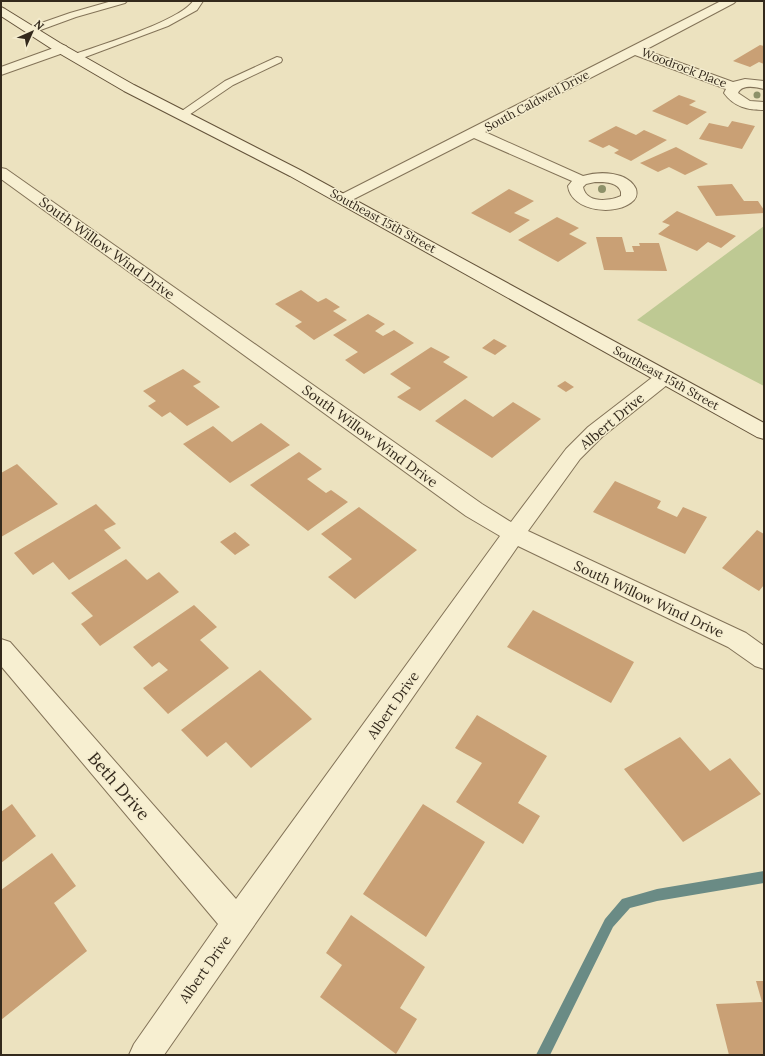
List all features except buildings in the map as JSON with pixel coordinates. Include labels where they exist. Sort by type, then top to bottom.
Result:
[{"type":"street","name":"South Caldwell Drive","points":[[343,199],[475,133],[730,1]]},
{"type":"street","name":"Southeast 15th Street","points":[[1,11],[129,88],[343,199],[764,432]]},
{"type":"street","points":[[1,71],[62,49]]},
{"type":"street","name":"Woodrock Place","points":[[634,50],[734,87],[746,84],[764,85]]},
{"type":"street","name":"Woodrock Place","points":[[734,87],[731,93],[737,100],[750,105],[764,106]]},
{"type":"street","points":[[475,133],[581,180]]},
{"type":"street","name":"South Willow Wind Drive","points":[[1,172],[474,510],[514,534],[737,640],[764,659]]},
{"type":"street","name":"Albert Drive","points":[[145,1055],[237,923],[514,534],[573,454],[595,432],[665,377]]},
{"type":"street","name":"Beth Drive","points":[[1,649],[237,923]]},
{"type":"lane","points":[[31,30],[73,15],[122,1]]},
{"type":"lane","points":[[76,57],[142,33],[188,13],[196,7],[198,1]]},
{"type":"lane","points":[[182,115],[228,83],[277,60]]},
{"type":"green space","points":[[764,226],[764,386],[637,320]]},
{"type":"waterway","points":[[543,1055],[609,923],[626,903],[657,895],[764,877]]}]
